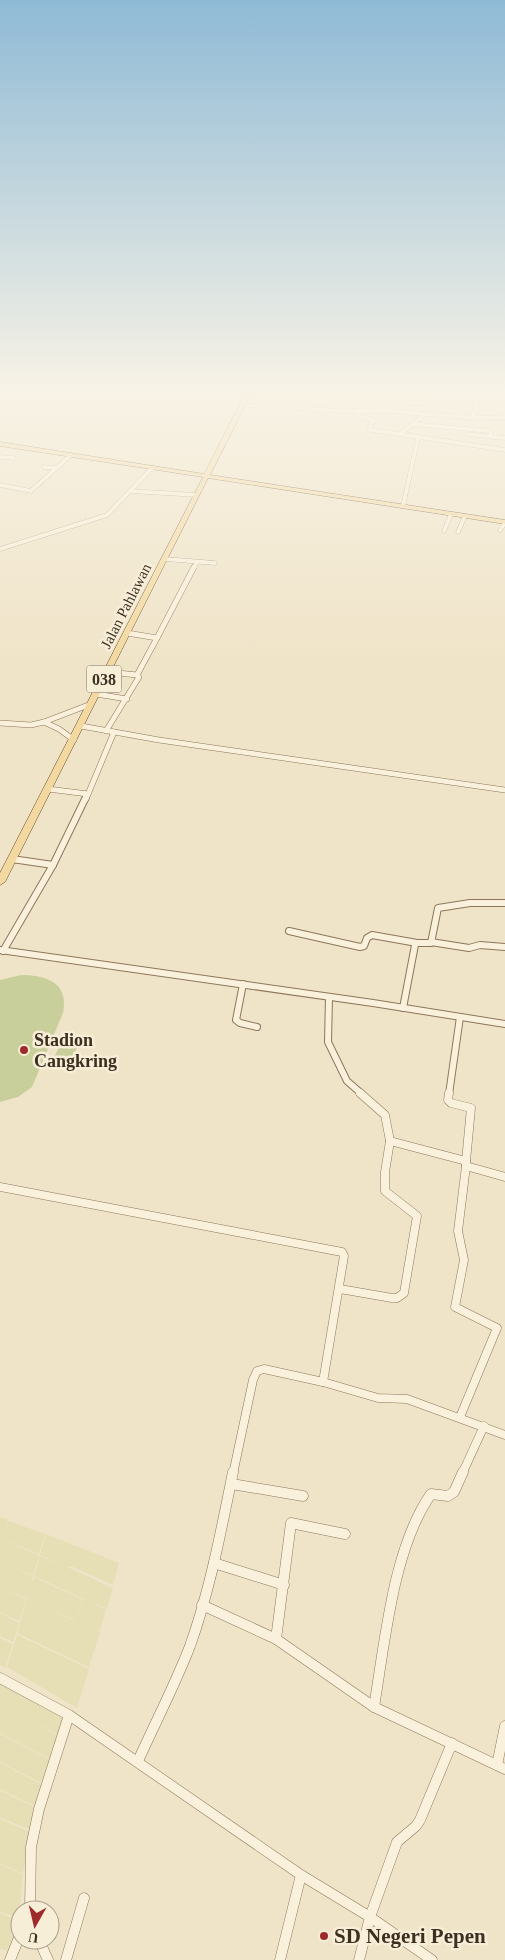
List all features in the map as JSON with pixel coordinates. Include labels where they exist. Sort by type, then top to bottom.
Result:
[{"type":"main road","name":"Jalan Pahlawan","points":[[0,882],[74,740],[84,727],[91,704],[168,560],[204,479]]},
{"type":"main road","points":[[229,479],[505,523]]},
{"type":"street","points":[[0,485],[30,492],[44,479]]},
{"type":"street","points":[[0,549],[110,513],[141,479]]},
{"type":"street","points":[[403,506],[409,479]]},
{"type":"street","points":[[130,492],[198,494]]},
{"type":"street","points":[[444,531],[451,516]]},
{"type":"street","points":[[458,532],[464,518]]},
{"type":"street","points":[[500,530],[505,523]]},
{"type":"street","points":[[168,560],[215,564]]},
{"type":"street","points":[[106,730],[139,680],[137,675],[197,562]]},
{"type":"street","points":[[128,633],[157,638]]},
{"type":"street","points":[[108,672],[137,675]]},
{"type":"street","points":[[96,694],[128,698]]},
{"type":"street","points":[[0,723],[31,725],[91,704]]},
{"type":"street","points":[[44,722],[74,740]]},
{"type":"street","points":[[84,727],[505,790]]},
{"type":"street","points":[[114,732],[88,794],[53,865],[2,951],[243,984],[505,1024]]},
{"type":"street","points":[[48,789],[88,794]]},
{"type":"street","points":[[12,859],[53,865]]},
{"type":"street","points":[[431,942],[436,911],[439,907],[486,902],[505,904]]},
{"type":"street","points":[[289,931],[360,947],[364,946],[366,938],[372,936],[469,948],[480,945],[505,947]]},
{"type":"street","points":[[403,1008],[415,945],[417,943]]},
{"type":"street","points":[[243,984],[236,1020],[257,1027]]},
{"type":"street","points":[[329,997],[328,1042],[347,1081],[385,1115],[390,1141],[385,1172],[385,1191],[388,1196],[413,1211],[416,1216],[404,1293],[397,1298],[392,1298],[340,1289]]},
{"type":"street","points":[[460,1017],[448,1100],[451,1103],[470,1108],[466,1164],[458,1230],[464,1260],[456,1307],[497,1328],[460,1416]]},
{"type":"street","points":[[390,1141],[430,1150],[505,1177]]},
{"type":"street","points":[[0,1187],[342,1252],[344,1256],[340,1289],[323,1382]]},
{"type":"street","points":[[138,1761],[189,1648],[214,1563],[253,1380],[257,1371],[264,1369],[323,1382],[378,1398],[408,1399],[460,1416],[505,1435]]},
{"type":"street","points":[[374,1706],[392,1604],[413,1528],[426,1498],[431,1494],[448,1496],[454,1492],[484,1426]]},
{"type":"street","points":[[232,1484],[303,1496]]},
{"type":"street","points":[[276,1639],[291,1523],[345,1534]]},
{"type":"street","points":[[214,1563],[284,1585]]},
{"type":"street","points":[[202,1605],[276,1639],[374,1706],[501,1767],[505,1726]]},
{"type":"street","points":[[0,1678],[69,1715],[301,1875],[432,1960]]},
{"type":"street","points":[[30,1900],[32,1846],[40,1809],[69,1715]]},
{"type":"street","points":[[359,1960],[370,1918],[397,1842],[416,1826],[420,1820],[452,1743]]},
{"type":"street","points":[[280,1960],[301,1875]]},
{"type":"street","points":[[66,1960],[84,1898]]},
{"type":"shaded area","points":[[0,1517],[8,1520],[6,1526],[9,1521],[45,1534],[39,1554],[3,1539],[39,1556],[33,1575],[7,1565],[33,1576],[30,1586],[34,1577],[83,1600],[74,1619],[44,1607],[74,1620],[84,1599],[34,1576],[40,1556],[113,1588],[107,1608],[87,1601],[106,1609],[100,1631],[86,1625],[100,1632],[89,1667],[17,1633],[27,1598],[3,1589],[26,1599],[19,1621],[0,1612],[0,1539],[2,1539],[0,1538]]},
{"type":"shaded area","points":[[46,1534],[119,1563],[113,1585],[73,1567],[67,1567],[40,1555]]},
{"type":"shaded area","points":[[0,1613],[19,1623],[13,1642],[0,1636]]},
{"type":"shaded area","points":[[17,1635],[89,1669],[77,1708],[7,1667]]},
{"type":"shaded area","points":[[0,1638],[13,1644],[5,1668],[0,1665]]},
{"type":"shaded area","points":[[0,1679],[66,1715],[60,1735],[16,1714],[60,1736],[52,1760],[0,1733]]},
{"type":"shaded area","points":[[0,1734],[52,1761],[44,1784],[0,1762]]},
{"type":"shaded area","points":[[0,1763],[43,1785],[35,1806],[0,1789]]},
{"type":"shaded area","points":[[0,1791],[35,1807],[30,1830],[0,1817]]},
{"type":"shaded area","points":[[0,1819],[30,1832],[23,1874],[0,1863]]},
{"type":"shaded area","points":[[0,1864],[23,1875],[21,1900],[10,1900],[10,1915],[0,1911]]},
{"type":"shaded area","points":[[0,1913],[10,1917],[10,1946],[8,1951],[0,1949]]},
{"type":"green space","name":"Stadion Cangkring","points":[[21,975],[31,975],[54,983],[63,994],[63,1013],[32,1087],[18,1097],[0,1102],[0,980]]},
{"type":"green space","points":[[64,1035],[81,1038],[71,1061],[54,1058]]},
{"type":"place","name":"Stadion Cangkring","points":[[24,1050]]},
{"type":"place","name":"SD Negeri Pepen","points":[[324,1936]]}]
